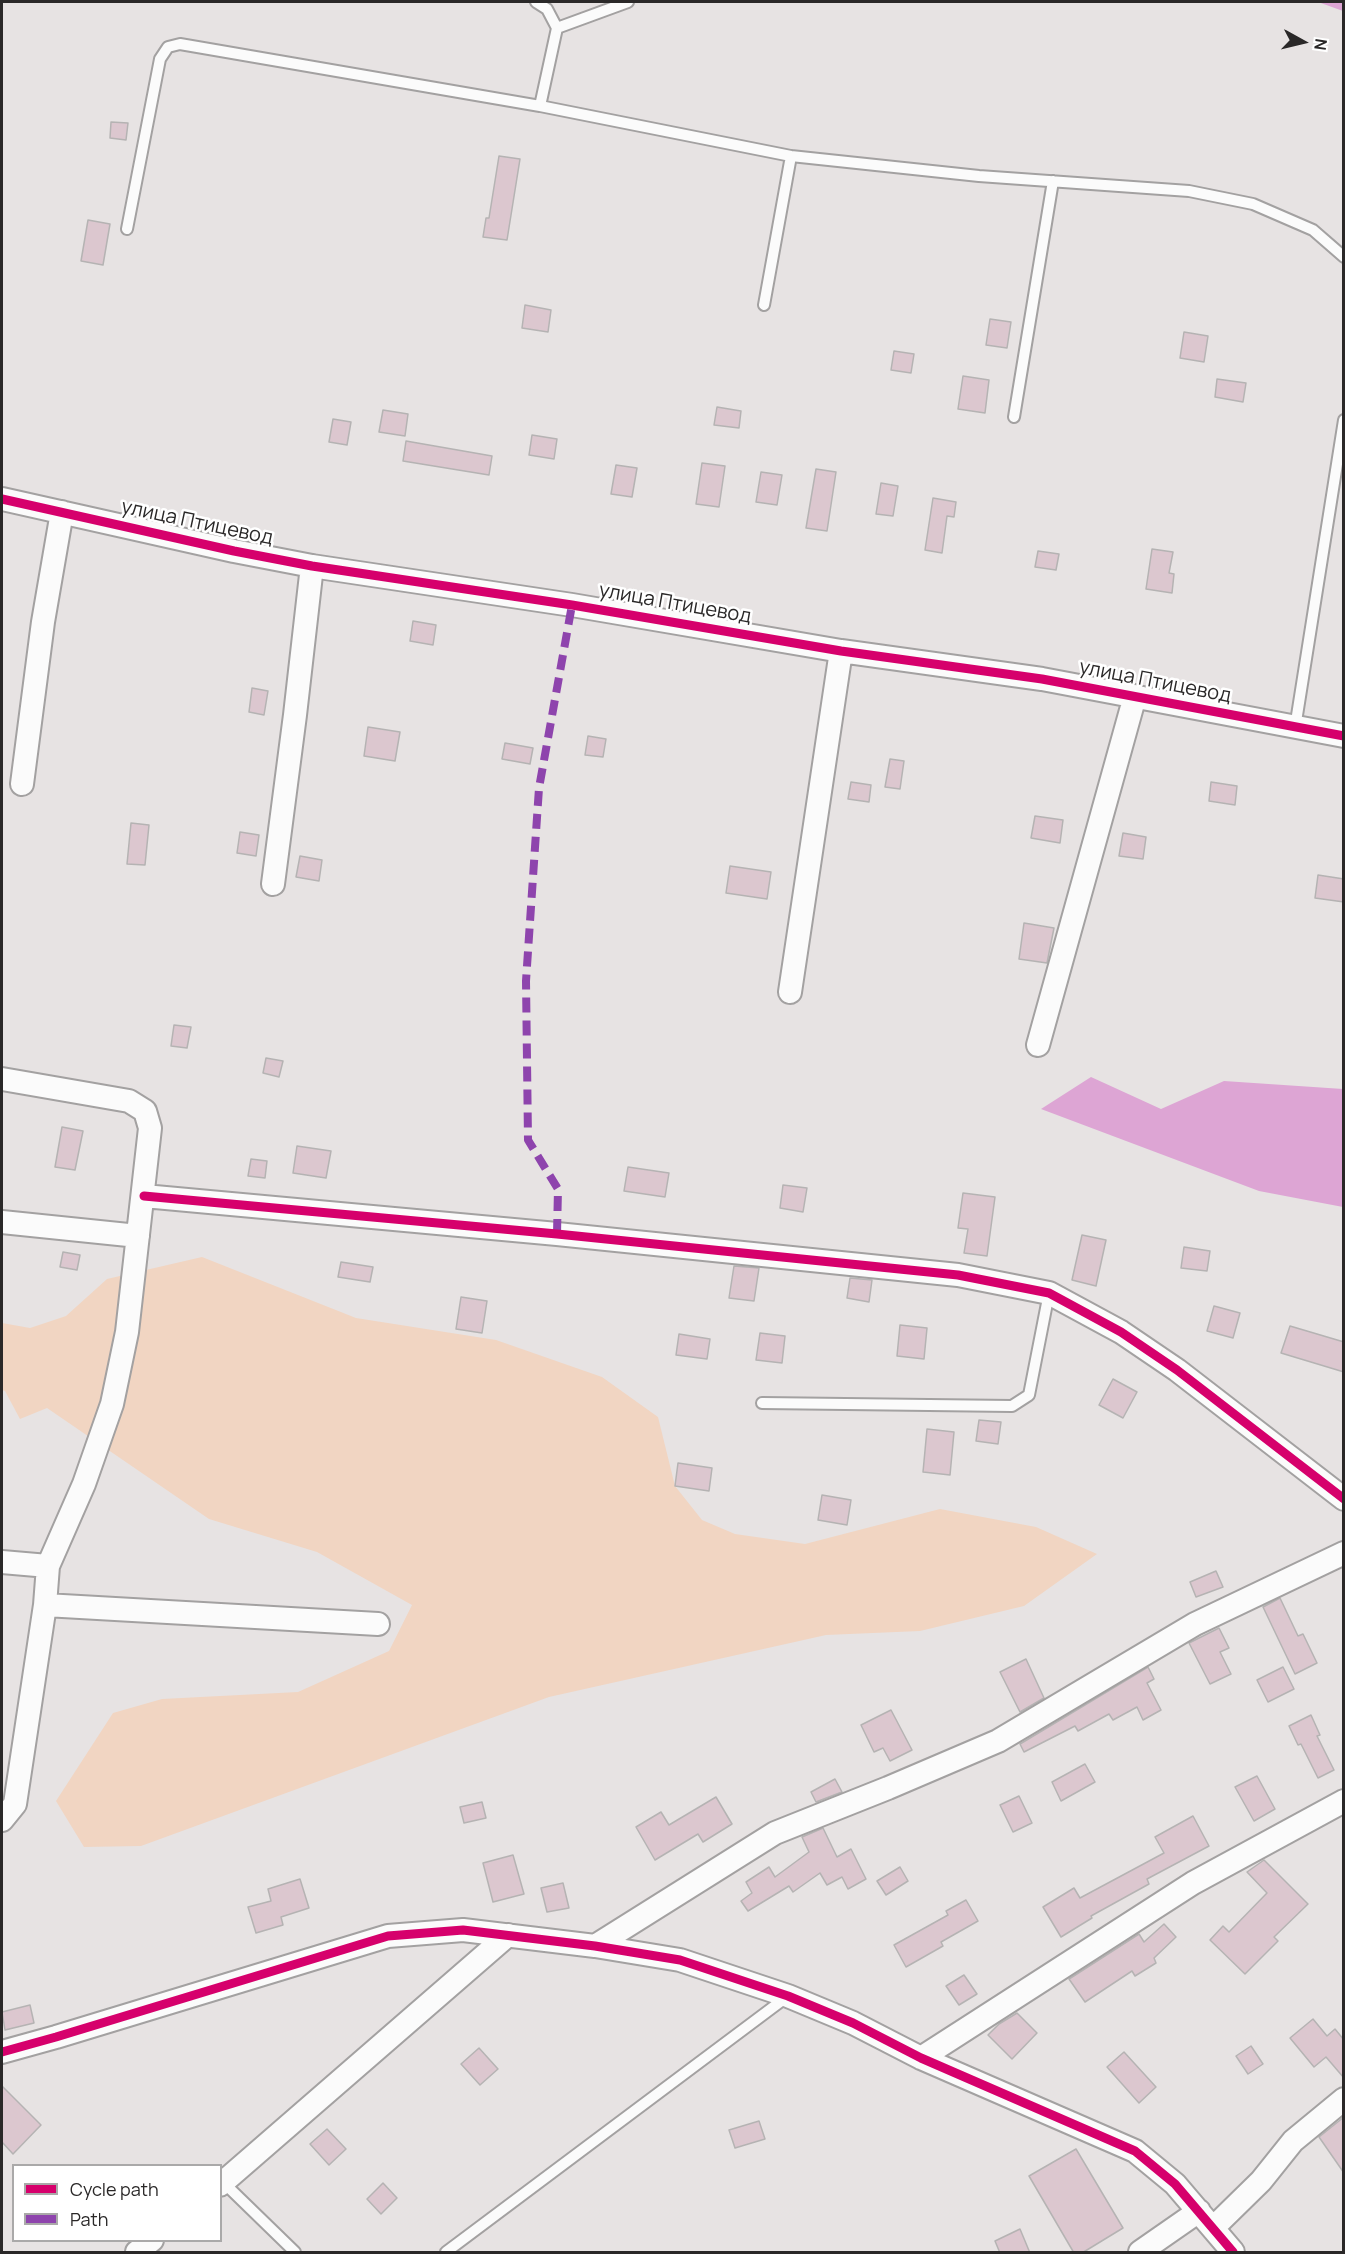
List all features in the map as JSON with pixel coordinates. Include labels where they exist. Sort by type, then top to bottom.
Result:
[{"type":"street","name":"улица Птицевод","points":[[2,499],[234,551],[312,566],[572,605],[841,651],[1042,679],[1344,736]]},
{"type":"street","points":[[22,784],[43,622],[62,512]]},
{"type":"street","points":[[273,884],[312,566]]},
{"type":"street","points":[[790,992],[841,651]]},
{"type":"street","points":[[1038,1044],[1135,696]]},
{"type":"street","points":[[2,1079],[129,1101],[145,1111],[150,1128],[127,1332],[112,1404],[84,1484],[48,1566],[45,1605],[6,1809]]},
{"type":"street","points":[[144,1196],[557,1234],[958,1275],[1049,1293],[1121,1332],[1168,1364],[1344,1498]]},
{"type":"street","points":[[2,1222],[138,1236]]},
{"type":"street","points":[[595,1946],[775,1833],[998,1742],[1195,1624],[1344,1553]]},
{"type":"street","points":[[2,1562],[48,1566]]},
{"type":"street","points":[[45,1605],[378,1624]]},
{"type":"street","points":[[921,2058],[1193,1883],[1344,1801]]},
{"type":"street","points":[[2,2052],[388,1936],[463,1930],[595,1946],[681,1960],[788,1996],[853,2023],[921,2058],[1135,2151],[1175,2184],[1233,2253]]},
{"type":"street","points":[[222,2184],[508,1935]]},
{"type":"street","points":[[1140,2253],[1206,2219],[1261,2181],[1293,2141],[1344,2099]]},
{"type":"street","points":[[137,2253],[151,2242]]},
{"type":"lane","points":[[536,2],[547,9],[557,28],[540,106]]},
{"type":"lane","points":[[557,28],[628,2]]},
{"type":"lane","points":[[127,229],[160,59],[168,47],[180,44],[540,106],[791,156],[1053,181],[1189,191],[1253,204],[1313,230],[1344,257]]},
{"type":"lane","points":[[764,305],[791,156]]},
{"type":"lane","points":[[1014,417],[1053,181]]},
{"type":"lane","points":[[1295,728],[1340,469],[1344,420]]},
{"type":"lane","points":[[762,1403],[1012,1406],[1029,1395],[1049,1293]]},
{"type":"lane","points":[[446,2253],[788,1996]]},
{"type":"lane","points":[[222,2184],[295,2253]]},
{"type":"shaded area","points":[[1318,2],[1343,2],[1343,11]]},
{"type":"shaded area","points":[[1091,1077],[1161,1109],[1224,1081],[1343,1089],[1343,1207],[1259,1191],[1041,1109]]},
{"type":"shaded area","points":[[202,1257],[356,1318],[496,1340],[602,1377],[658,1417],[675,1486],[702,1520],[735,1534],[805,1544],[940,1509],[1036,1527],[1097,1554],[1024,1606],[920,1631],[826,1635],[549,1697],[141,1846],[84,1847],[56,1801],[113,1713],[162,1699],[298,1692],[389,1651],[412,1605],[317,1552],[209,1519],[47,1408],[20,1419],[5,1391],[2,1390],[2,1323],[30,1328],[66,1316],[107,1279]]},
{"type":"building","points":[[111,122],[128,123],[126,140],[110,138]]},
{"type":"building","points":[[499,156],[520,159],[507,240],[483,237],[486,218],[489,218]]},
{"type":"building","points":[[88,220],[110,224],[103,265],[81,261]]},
{"type":"building","points":[[525,305],[551,310],[548,332],[522,328]]},
{"type":"building","points":[[990,319],[1011,322],[1007,348],[986,345]]},
{"type":"building","points":[[1184,332],[1208,336],[1204,362],[1180,358]]},
{"type":"building","points":[[894,351],[914,354],[911,373],[891,370]]},
{"type":"building","points":[[963,376],[989,380],[985,413],[958,409]]},
{"type":"building","points":[[1217,379],[1246,383],[1243,402],[1215,397]]},
{"type":"building","points":[[717,407],[741,411],[739,428],[714,425]]},
{"type":"building","points":[[383,410],[408,414],[405,436],[379,432]]},
{"type":"building","points":[[333,419],[351,422],[347,445],[329,442]]},
{"type":"building","points":[[532,435],[557,439],[554,459],[529,455]]},
{"type":"building","points":[[406,441],[492,456],[489,475],[403,461]]},
{"type":"building","points":[[702,463],[725,466],[719,507],[696,504]]},
{"type":"building","points":[[616,465],[637,468],[632,497],[611,494]]},
{"type":"building","points":[[816,469],[836,472],[827,531],[806,528]]},
{"type":"building","points":[[761,472],[782,475],[777,505],[756,502]]},
{"type":"building","points":[[881,483],[898,486],[893,516],[876,514]]},
{"type":"building","points":[[933,498],[956,502],[954,517],[947,516],[942,553],[925,550]]},
{"type":"building","points":[[1152,549],[1173,552],[1169,573],[1174,574],[1172,593],[1146,589]]},
{"type":"building","points":[[1038,551],[1059,554],[1056,570],[1035,567]]},
{"type":"building","points":[[413,621],[436,625],[433,645],[410,641]]},
{"type":"building","points":[[252,688],[268,691],[264,715],[249,712]]},
{"type":"building","points":[[368,727],[400,732],[395,761],[364,756]]},
{"type":"building","points":[[588,736],[606,739],[603,757],[585,755]]},
{"type":"building","points":[[505,743],[533,748],[530,764],[502,759]]},
{"type":"building","points":[[890,759],[904,761],[900,789],[885,787]]},
{"type":"building","points":[[851,782],[871,785],[869,802],[848,799]]},
{"type":"building","points":[[1211,782],[1237,786],[1235,805],[1209,801]]},
{"type":"building","points":[[1035,816],[1063,820],[1060,843],[1031,838]]},
{"type":"building","points":[[131,823],[149,825],[145,865],[127,864]]},
{"type":"building","points":[[240,832],[259,835],[256,856],[237,853]]},
{"type":"building","points":[[1123,833],[1146,837],[1143,859],[1119,856]]},
{"type":"building","points":[[300,856],[322,860],[319,881],[296,877]]},
{"type":"building","points":[[730,866],[771,872],[767,899],[726,893]]},
{"type":"building","points":[[1318,875],[1344,879],[1344,902],[1315,898]]},
{"type":"building","points":[[1024,923],[1054,928],[1047,963],[1019,959]]},
{"type":"building","points":[[174,1025],[191,1027],[187,1048],[171,1046]]},
{"type":"building","points":[[266,1058],[283,1061],[279,1077],[263,1073]]},
{"type":"building","points":[[62,1127],[83,1131],[75,1170],[55,1167]]},
{"type":"building","points":[[297,1146],[331,1151],[326,1178],[293,1173]]},
{"type":"building","points":[[251,1159],[267,1161],[265,1178],[248,1176]]},
{"type":"building","points":[[628,1167],[669,1173],[665,1197],[624,1191]]},
{"type":"building","points":[[783,1185],[807,1188],[803,1212],[780,1208]]},
{"type":"building","points":[[963,1193],[995,1197],[987,1256],[964,1253],[968,1229],[958,1228]]},
{"type":"building","points":[[1082,1235],[1106,1240],[1096,1286],[1072,1280]]},
{"type":"building","points":[[1184,1247],[1210,1251],[1207,1271],[1181,1268]]},
{"type":"building","points":[[63,1252],[80,1255],[77,1270],[60,1267]]},
{"type":"building","points":[[341,1262],[373,1267],[370,1282],[338,1277]]},
{"type":"building","points":[[734,1266],[759,1268],[754,1301],[729,1298]]},
{"type":"building","points":[[850,1278],[872,1280],[869,1302],[847,1298]]},
{"type":"building","points":[[461,1297],[487,1301],[482,1333],[456,1329]]},
{"type":"building","points":[[1214,1306],[1240,1313],[1233,1338],[1207,1331]]},
{"type":"building","points":[[900,1325],[927,1328],[924,1359],[897,1356]]},
{"type":"building","points":[[1290,1326],[1344,1342],[1344,1372],[1281,1353]]},
{"type":"building","points":[[760,1333],[785,1336],[782,1363],[756,1360]]},
{"type":"building","points":[[679,1334],[710,1339],[707,1359],[676,1355]]},
{"type":"building","points":[[1113,1379],[1137,1392],[1123,1418],[1099,1405]]},
{"type":"building","points":[[979,1420],[1001,1422],[998,1444],[976,1441]]},
{"type":"building","points":[[927,1429],[954,1432],[950,1475],[923,1472]]},
{"type":"building","points":[[678,1463],[712,1468],[709,1491],[675,1486]]},
{"type":"building","points":[[822,1495],[851,1500],[847,1525],[818,1520]]},
{"type":"building","points":[[1216,1571],[1223,1587],[1196,1597],[1190,1582]]},
{"type":"building","points":[[1280,1598],[1298,1636],[1303,1634],[1317,1663],[1295,1674],[1263,1607]]},
{"type":"building","points":[[1219,1628],[1229,1648],[1220,1652],[1231,1674],[1210,1684],[1189,1643]]},
{"type":"building","points":[[1026,1659],[1044,1698],[1020,1712],[1000,1672]]},
{"type":"building","points":[[1148,1667],[1154,1679],[1147,1683],[1161,1710],[1143,1720],[1137,1707],[1113,1720],[1109,1714],[1078,1731],[1075,1726],[1024,1752],[1020,1744]]},
{"type":"building","points":[[1283,1667],[1294,1689],[1268,1702],[1257,1680]]},
{"type":"building","points":[[891,1710],[912,1750],[890,1761],[883,1748],[874,1752],[861,1725]]},
{"type":"building","points":[[1311,1715],[1320,1735],[1317,1736],[1334,1770],[1318,1778],[1289,1726]]},
{"type":"building","points":[[1085,1764],[1095,1782],[1061,1801],[1052,1782]]},
{"type":"building","points":[[1257,1776],[1275,1809],[1254,1821],[1235,1787]]},
{"type":"building","points":[[835,1779],[842,1792],[816,1802],[811,1792]]},
{"type":"building","points":[[1019,1796],[1032,1823],[1013,1832],[1000,1805]]},
{"type":"building","points":[[716,1797],[732,1824],[703,1842],[698,1834],[655,1860],[636,1827],[661,1812],[669,1825]]},
{"type":"building","points":[[482,1802],[486,1818],[464,1823],[460,1807]]},
{"type":"building","points":[[1193,1816],[1209,1846],[1147,1879],[1149,1884],[1091,1916],[1092,1918],[1061,1937],[1043,1907],[1074,1888],[1080,1898],[1164,1853],[1155,1837]]},
{"type":"building","points":[[823,1828],[837,1857],[851,1849],[866,1879],[848,1889],[842,1877],[827,1885],[820,1873],[793,1892],[789,1886],[748,1911],[741,1901],[752,1893],[746,1882],[769,1867],[775,1877],[809,1852],[802,1837]]},
{"type":"building","points":[[513,1855],[524,1894],[493,1902],[483,1863]]},
{"type":"building","points":[[1264,1860],[1308,1904],[1274,1937],[1278,1941],[1245,1974],[1210,1940],[1223,1926],[1229,1932],[1267,1893],[1247,1872]]},
{"type":"building","points":[[900,1867],[908,1881],[886,1895],[877,1881]]},
{"type":"building","points":[[300,1879],[309,1908],[281,1917],[283,1925],[256,1933],[248,1907],[271,1901],[268,1889]]},
{"type":"building","points":[[563,1883],[569,1908],[547,1912],[541,1888]]},
{"type":"building","points":[[966,1900],[978,1921],[941,1942],[943,1946],[906,1967],[894,1945],[948,1915],[946,1911]]},
{"type":"building","points":[[1164,1924],[1176,1937],[1154,1958],[1156,1963],[1135,1976],[1132,1971],[1085,2002],[1069,1979],[1139,1934],[1144,1942]]},
{"type":"building","points":[[964,1975],[977,1994],[959,2005],[946,1986]]},
{"type":"building","points":[[30,2005],[34,2023],[5,2030],[2,2012]]},
{"type":"building","points":[[1017,2013],[1037,2033],[1012,2059],[988,2035],[999,2024]]},
{"type":"building","points":[[1313,2019],[1327,2036],[1335,2029],[1344,2040],[1344,2078],[1326,2057],[1314,2067],[1290,2038]]},
{"type":"building","points":[[1251,2046],[1263,2064],[1248,2074],[1236,2056]]},
{"type":"building","points":[[479,2048],[498,2069],[480,2085],[461,2064]]},
{"type":"building","points":[[1124,2052],[1156,2087],[1139,2103],[1107,2067]]},
{"type":"building","points":[[2,2086],[41,2125],[13,2154],[2,2142]]},
{"type":"building","points":[[1344,2117],[1344,2173],[1319,2137]]},
{"type":"building","points":[[759,2121],[765,2139],[735,2148],[729,2130]]},
{"type":"building","points":[[327,2129],[346,2149],[329,2165],[310,2144]]},
{"type":"building","points":[[1076,2149],[1123,2228],[1082,2253],[1074,2253],[1029,2176]]},
{"type":"building","points":[[383,2183],[397,2198],[381,2214],[367,2199]]},
{"type":"building","points":[[1020,2229],[1030,2253],[1000,2253],[995,2241]]},
{"type":"marked path","points":[[557,1234],[558,1189],[528,1140],[526,981],[539,788],[572,605]]},
{"type":"cycle path","points":[[2,499],[234,551],[312,566],[572,605],[841,651],[1042,679],[1344,736]]},
{"type":"cycle path","points":[[144,1196],[557,1234],[958,1275],[1049,1293],[1121,1332],[1177,1370],[1344,1499]]},
{"type":"cycle path","points":[[2,2052],[388,1936],[463,1930],[595,1946],[680,1960],[788,1996],[853,2023],[921,2058],[1135,2151],[1175,2184],[1233,2252]]}]
